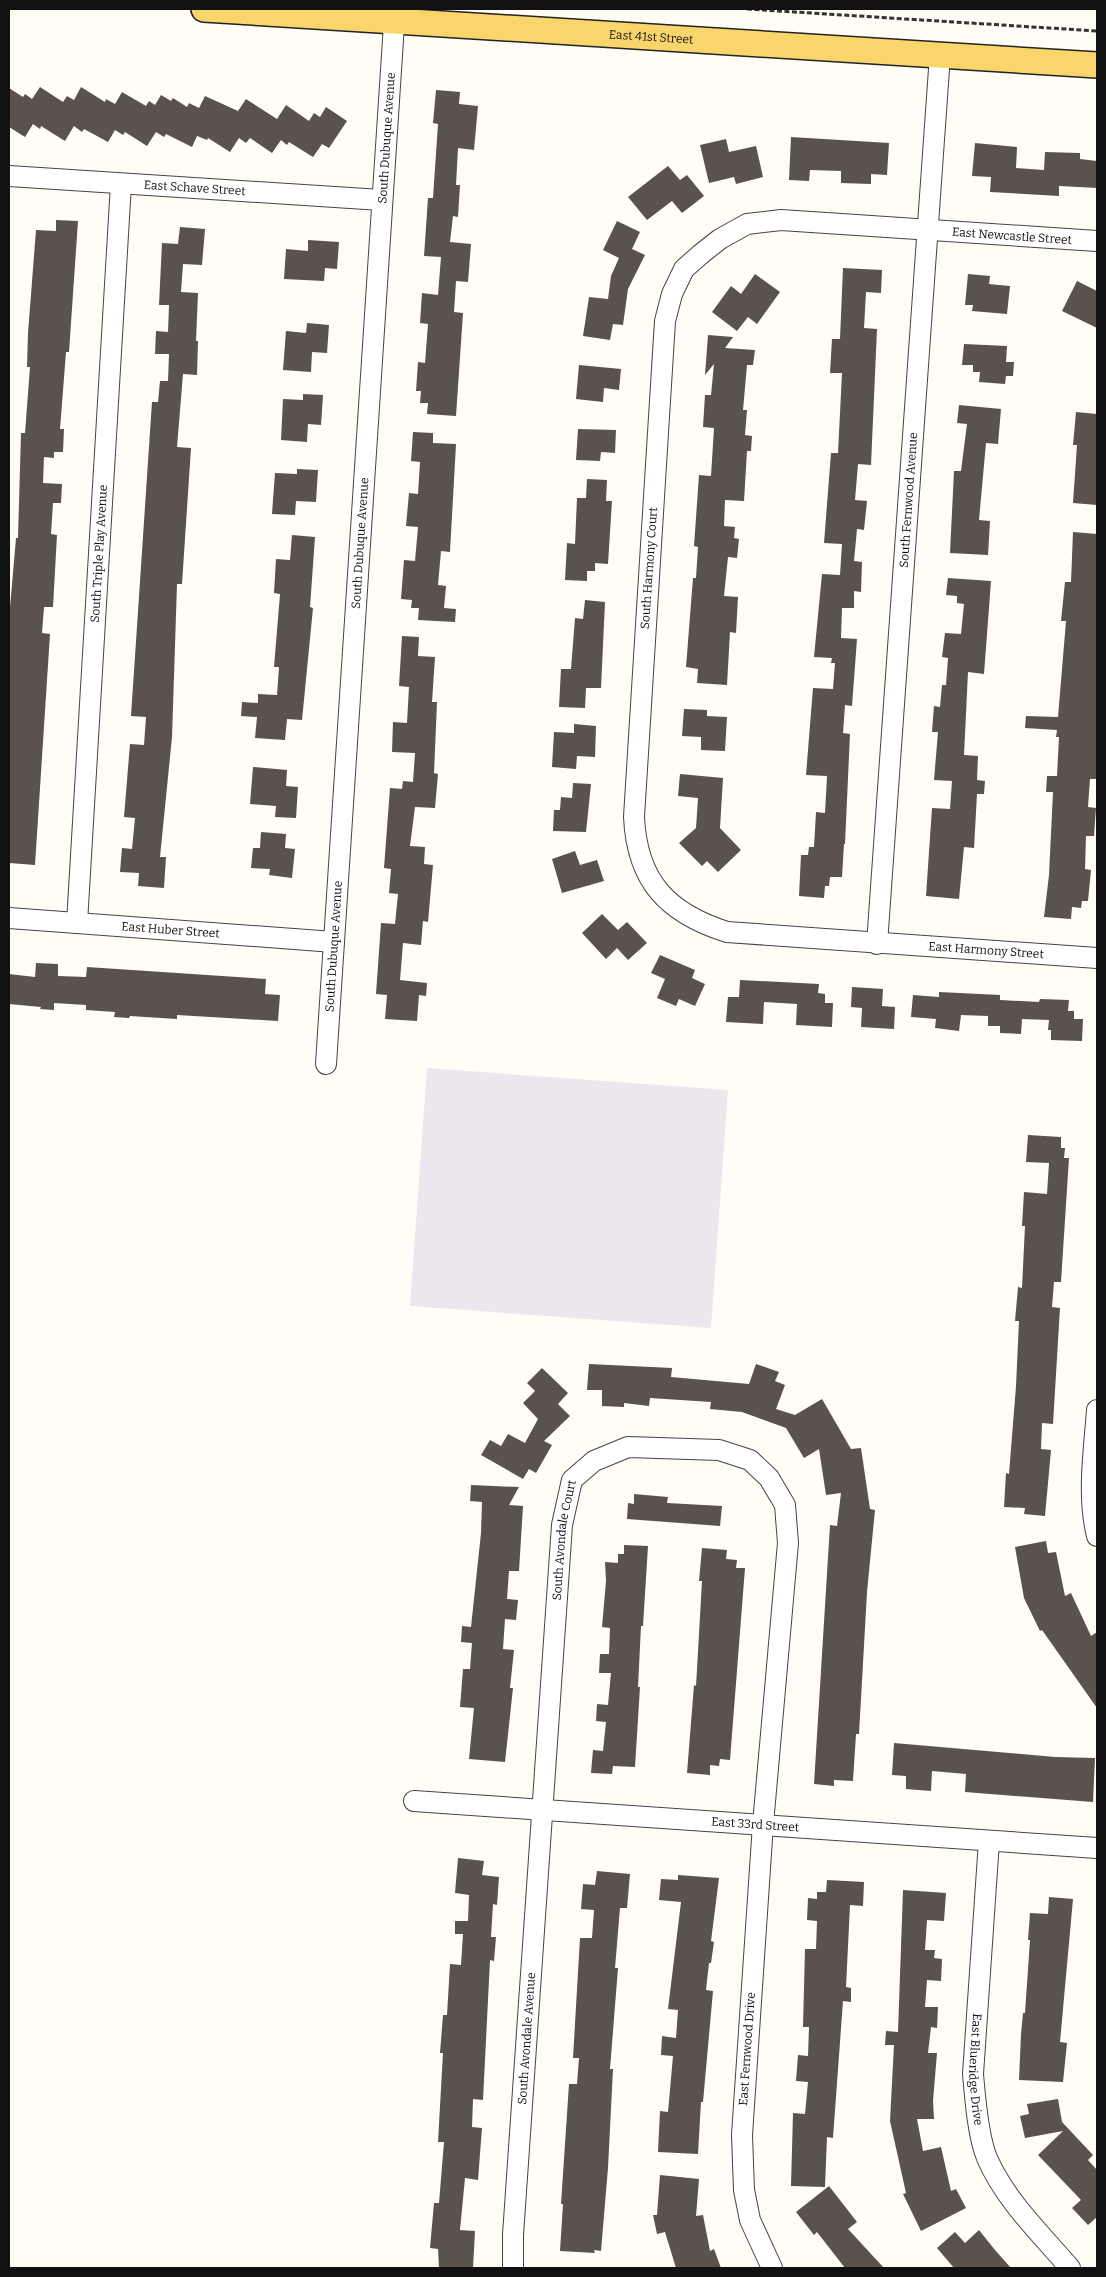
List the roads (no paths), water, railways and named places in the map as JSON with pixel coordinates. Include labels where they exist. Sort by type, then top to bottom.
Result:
[{"type":"main road","name":"East 41st Street","points":[[204,9],[395,15],[940,56],[1097,65]]},
{"type":"street","name":"South Dubuque Avenue","points":[[326,1064],[381,200],[395,15]]},
{"type":"street","name":"South Fernwood Avenue","points":[[876,944],[940,56]]},
{"type":"street","name":"East Schave Street","points":[[9,176],[381,200]]},
{"type":"street","name":"South Triple Play Avenue","points":[[77,923],[121,184]]},
{"type":"street","name":"South Harmony Court","points":[[876,944],[728,932],[708,926],[690,918],[662,895],[651,881],[638,852],[635,841],[634,817],[665,321],[672,294],[684,269],[720,239],[747,224],[781,220],[927,230]]},
{"type":"street","name":"East Newcastle Street","points":[[927,230],[1097,241]]},
{"type":"street","name":"East Huber Street","points":[[9,918],[334,942]]},
{"type":"street","name":"East Harmony Street","points":[[876,944],[1097,958]]},
{"type":"street","points":[[1097,1410],[1092,1518],[1097,1536]]},
{"type":"street","name":"South Avondale Court","points":[[542,1808],[562,1525],[572,1480],[594,1461],[628,1447],[719,1450],[750,1460],[769,1478],[785,1505],[788,1543],[763,1824]]},
{"type":"street","name":"East 33rd Street","points":[[414,1801],[542,1808],[1097,1848]]},
{"type":"street","name":"South Avondale Avenue","points":[[513,2268],[514,2225],[542,1808]]},
{"type":"street","name":"East Fernwood Drive","points":[[763,1824],[742,2135],[744,2190],[750,2220],[772,2268]]},
{"type":"street","name":"East Blueridge Drive","points":[[989,1840],[973,2074],[975,2104],[986,2157],[1013,2202],[1070,2268]]}]
